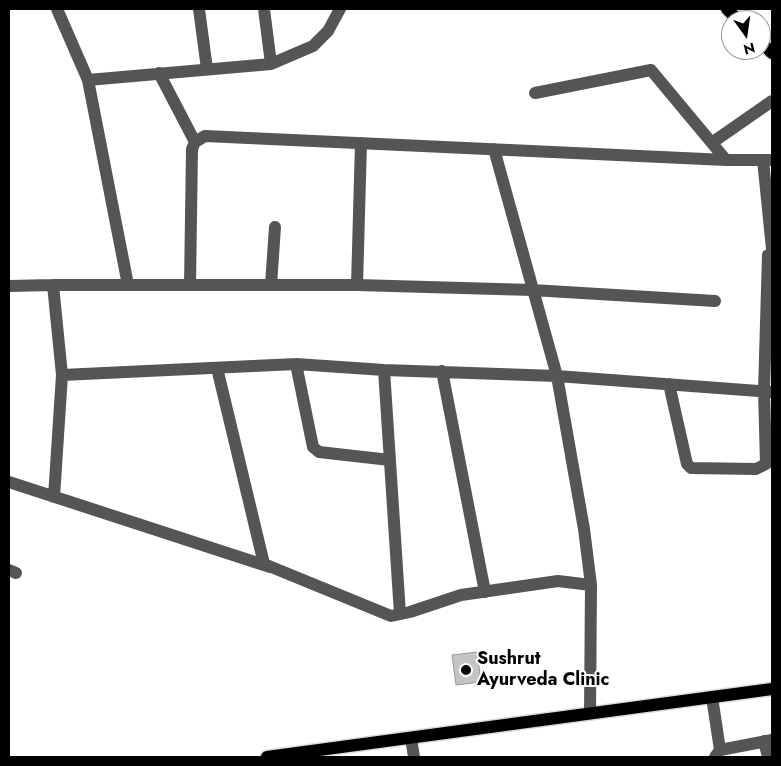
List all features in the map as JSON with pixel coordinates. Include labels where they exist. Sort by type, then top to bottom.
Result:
[{"type":"main road","points":[[267,757],[772,689]]},
{"type":"street","points":[[57,9],[88,80],[128,285]]},
{"type":"street","points":[[199,9],[207,69]]},
{"type":"street","points":[[264,9],[270,64]]},
{"type":"street","points":[[88,80],[270,64],[313,46],[328,31],[340,9]]},
{"type":"street","points":[[535,93],[650,70],[713,142],[726,160]]},
{"type":"street","points":[[159,73],[195,142]]},
{"type":"street","points":[[713,142],[772,101]]},
{"type":"street","points":[[190,285],[192,150],[195,142],[206,136],[726,160],[767,160],[772,251],[768,255],[766,464],[756,469],[696,469],[687,464],[669,384]]},
{"type":"street","points":[[357,285],[361,143]]},
{"type":"street","points":[[494,149],[557,376],[584,529],[591,585],[590,713]]},
{"type":"street","points":[[271,285],[275,227]]},
{"type":"street","points":[[53,285],[62,374],[54,497]]},
{"type":"street","points":[[9,286],[357,285],[532,290],[715,301]]},
{"type":"street","points":[[62,374],[296,364],[384,370],[557,376],[768,392]]},
{"type":"street","points":[[296,364],[313,446],[319,452],[390,460]]},
{"type":"street","points":[[217,368],[264,564],[270,567]]},
{"type":"street","points":[[384,370],[400,614]]},
{"type":"street","points":[[442,371],[485,592]]},
{"type":"street","points":[[9,482],[270,567],[390,616],[461,595],[558,582],[591,585]]},
{"type":"street","points":[[712,697],[718,754],[768,740],[768,757]]},
{"type":"street","points":[[411,738],[414,757]]},
{"type":"building","points":[[477,652],[481,682],[456,685],[452,655]]},
{"type":"place","name":"Sushrut Ayurveda Clinic","points":[[466,670]]}]
